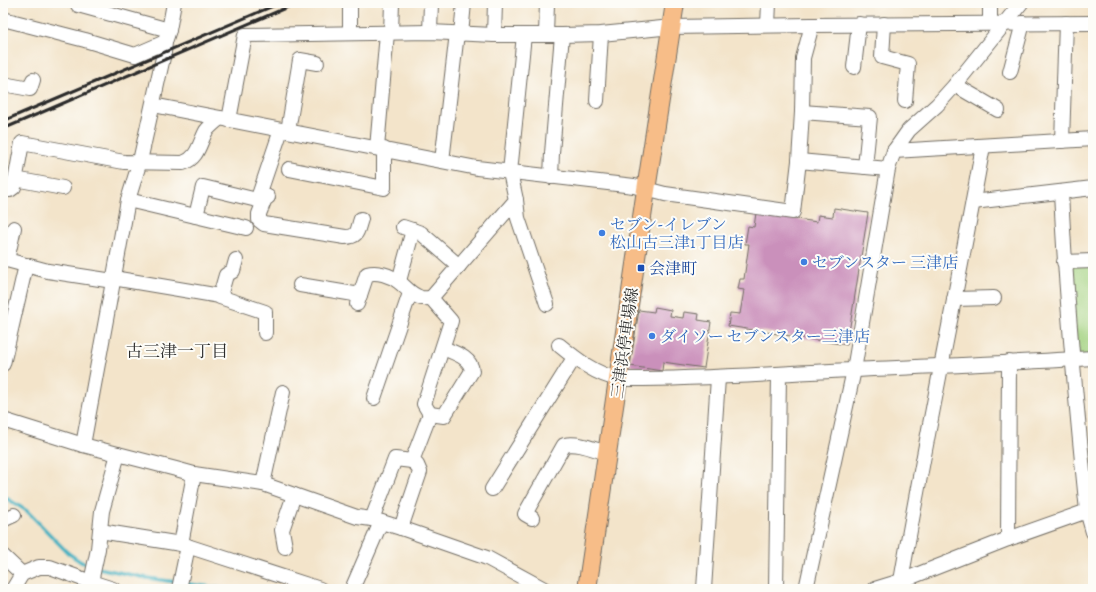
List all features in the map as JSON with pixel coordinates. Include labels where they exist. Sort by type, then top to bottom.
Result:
[{"type":"main road","name":"三津浜停車場線","points":[[587,589],[675,3]]},
{"type":"street","points":[[83,445],[128,200],[140,162],[174,3]]},
{"type":"street","points":[[350,3],[350,33]]},
{"type":"street","points":[[289,169],[384,188],[380,149],[392,3]]},
{"type":"street","points":[[430,32],[431,3]]},
{"type":"street","points":[[442,161],[464,3]]},
{"type":"street","points":[[494,35],[495,3]]},
{"type":"street","points":[[546,35],[547,3]]},
{"type":"street","points":[[768,25],[769,3]]},
{"type":"street","points":[[990,3],[997,23]]},
{"type":"street","points":[[806,589],[854,370],[888,170],[894,151],[909,130],[937,105],[955,85],[997,23],[1021,3]]},
{"type":"street","points":[[78,5],[167,36]]},
{"type":"street","points":[[3,19],[85,40],[135,55],[167,36]]},
{"type":"street","points":[[1010,72],[1023,23]]},
{"type":"street","points":[[1062,141],[1066,23]]},
{"type":"street","points":[[224,119],[245,35],[430,32],[562,36],[672,27],[859,24],[1093,23]]},
{"type":"street","points":[[854,67],[859,24]]},
{"type":"street","points":[[884,24],[882,57],[908,64],[905,101]]},
{"type":"street","points":[[153,105],[477,168],[634,186],[665,194],[793,212],[799,161],[803,58],[812,25]]},
{"type":"street","points":[[597,101],[601,34]]},
{"type":"street","points":[[524,35],[510,172],[518,218],[547,304]]},
{"type":"street","points":[[551,177],[562,36]]},
{"type":"street","points":[[317,63],[300,60],[284,130],[266,196],[259,214],[259,220],[264,224],[352,237],[356,234],[361,219]]},
{"type":"street","points":[[3,84],[30,89],[33,80]]},
{"type":"street","points":[[955,85],[998,110]]},
{"type":"street","points":[[802,112],[870,116],[864,167]]},
{"type":"street","points":[[3,190],[10,190],[14,187],[22,143],[124,162],[183,163],[190,161],[195,155],[211,125],[224,119]]},
{"type":"street","points":[[894,151],[1093,139]]},
{"type":"street","points":[[902,585],[921,466],[973,202],[982,146]]},
{"type":"street","points":[[799,161],[888,170]]},
{"type":"street","points":[[15,180],[63,188]]},
{"type":"street","points":[[196,216],[203,187],[257,200],[266,196]]},
{"type":"street","points":[[973,202],[1093,188]]},
{"type":"street","points":[[1061,192],[1064,262],[1072,359],[1093,532]]},
{"type":"street","points":[[128,200],[246,228]]},
{"type":"street","points":[[306,289],[358,299],[367,274],[372,272],[380,273],[399,281],[410,293],[420,298],[431,298],[516,200]]},
{"type":"street","points":[[14,228],[5,259],[48,271],[220,296],[265,312],[265,333]]},
{"type":"street","points":[[399,281],[408,228],[421,233],[459,266]]},
{"type":"street","points":[[220,296],[226,275],[233,271],[236,260]]},
{"type":"street","points":[[1064,262],[1093,261]]},
{"type":"street","points":[[3,364],[26,265]]},
{"type":"street","points":[[374,398],[410,293]]},
{"type":"street","points":[[430,414],[424,404],[451,321],[431,298]]},
{"type":"street","points":[[954,299],[994,298]]},
{"type":"street","points":[[559,345],[574,358],[608,377],[618,379],[718,378],[1093,358]]},
{"type":"street","points":[[430,414],[444,416],[472,371],[471,363],[443,348]]},
{"type":"street","points":[[492,489],[574,358]]},
{"type":"street","points":[[1008,539],[1009,362]]},
{"type":"street","points":[[776,589],[779,374]]},
{"type":"street","points":[[704,589],[718,378]]},
{"type":"street","points":[[263,484],[283,392]]},
{"type":"street","points":[[412,461],[430,414]]},
{"type":"street","points":[[3,420],[83,445],[194,474],[263,484],[357,517],[401,528],[487,558],[544,589]]},
{"type":"street","points":[[532,518],[525,514],[564,445],[572,444],[585,446],[607,453]]},
{"type":"street","points":[[91,582],[102,511],[118,454]]},
{"type":"street","points":[[352,589],[376,521],[395,459],[412,461],[417,465],[420,472],[401,528]]},
{"type":"street","points":[[179,589],[194,474]]},
{"type":"street","points":[[285,547],[282,530],[294,495]]},
{"type":"street","points":[[876,589],[902,585],[1008,539],[1090,510]]},
{"type":"street","points":[[100,531],[184,545],[320,589]]},
{"type":"street","points":[[3,556],[22,574]]},
{"type":"street","points":[[13,589],[22,574],[39,567],[50,567],[113,589]]},
{"type":"green space","points":[[1093,264],[1093,356],[1074,356],[1068,266]]},
{"type":"building","name":"セブンスター 三津店","points":[[834,208],[868,213],[847,345],[728,326],[730,313],[740,314],[744,290],[738,289],[740,279],[744,279],[749,244],[745,244],[748,226],[754,227],[756,213],[817,222],[818,215],[833,217]]},
{"type":"building","points":[[655,307],[671,310],[670,316],[683,318],[684,312],[699,314],[698,320],[711,322],[704,368],[663,362],[662,371],[630,366],[639,310],[654,312]]},
{"type":"waterway","points":[[3,496],[27,511],[68,553],[81,562],[91,565]]},
{"type":"waterway","points":[[98,568],[176,582]]},
{"type":"waterway","points":[[182,583],[226,589]]},
{"type":"railway","points":[[3,121],[280,3]]},
{"type":"railway","points":[[3,129],[297,3]]},
{"type":"place","name":"セブン-イレブン 松山古三津1丁目店","points":[[602,233]]},
{"type":"place","name":"セブンスター 三津店","points":[[804,262]]},
{"type":"place","name":"会津町","points":[[641,268]]},
{"type":"place","name":"ダイソー セブンスター三津店","points":[[652,336]]},
{"type":"district","name":"古三津一丁目","points":[[177,351]]}]
